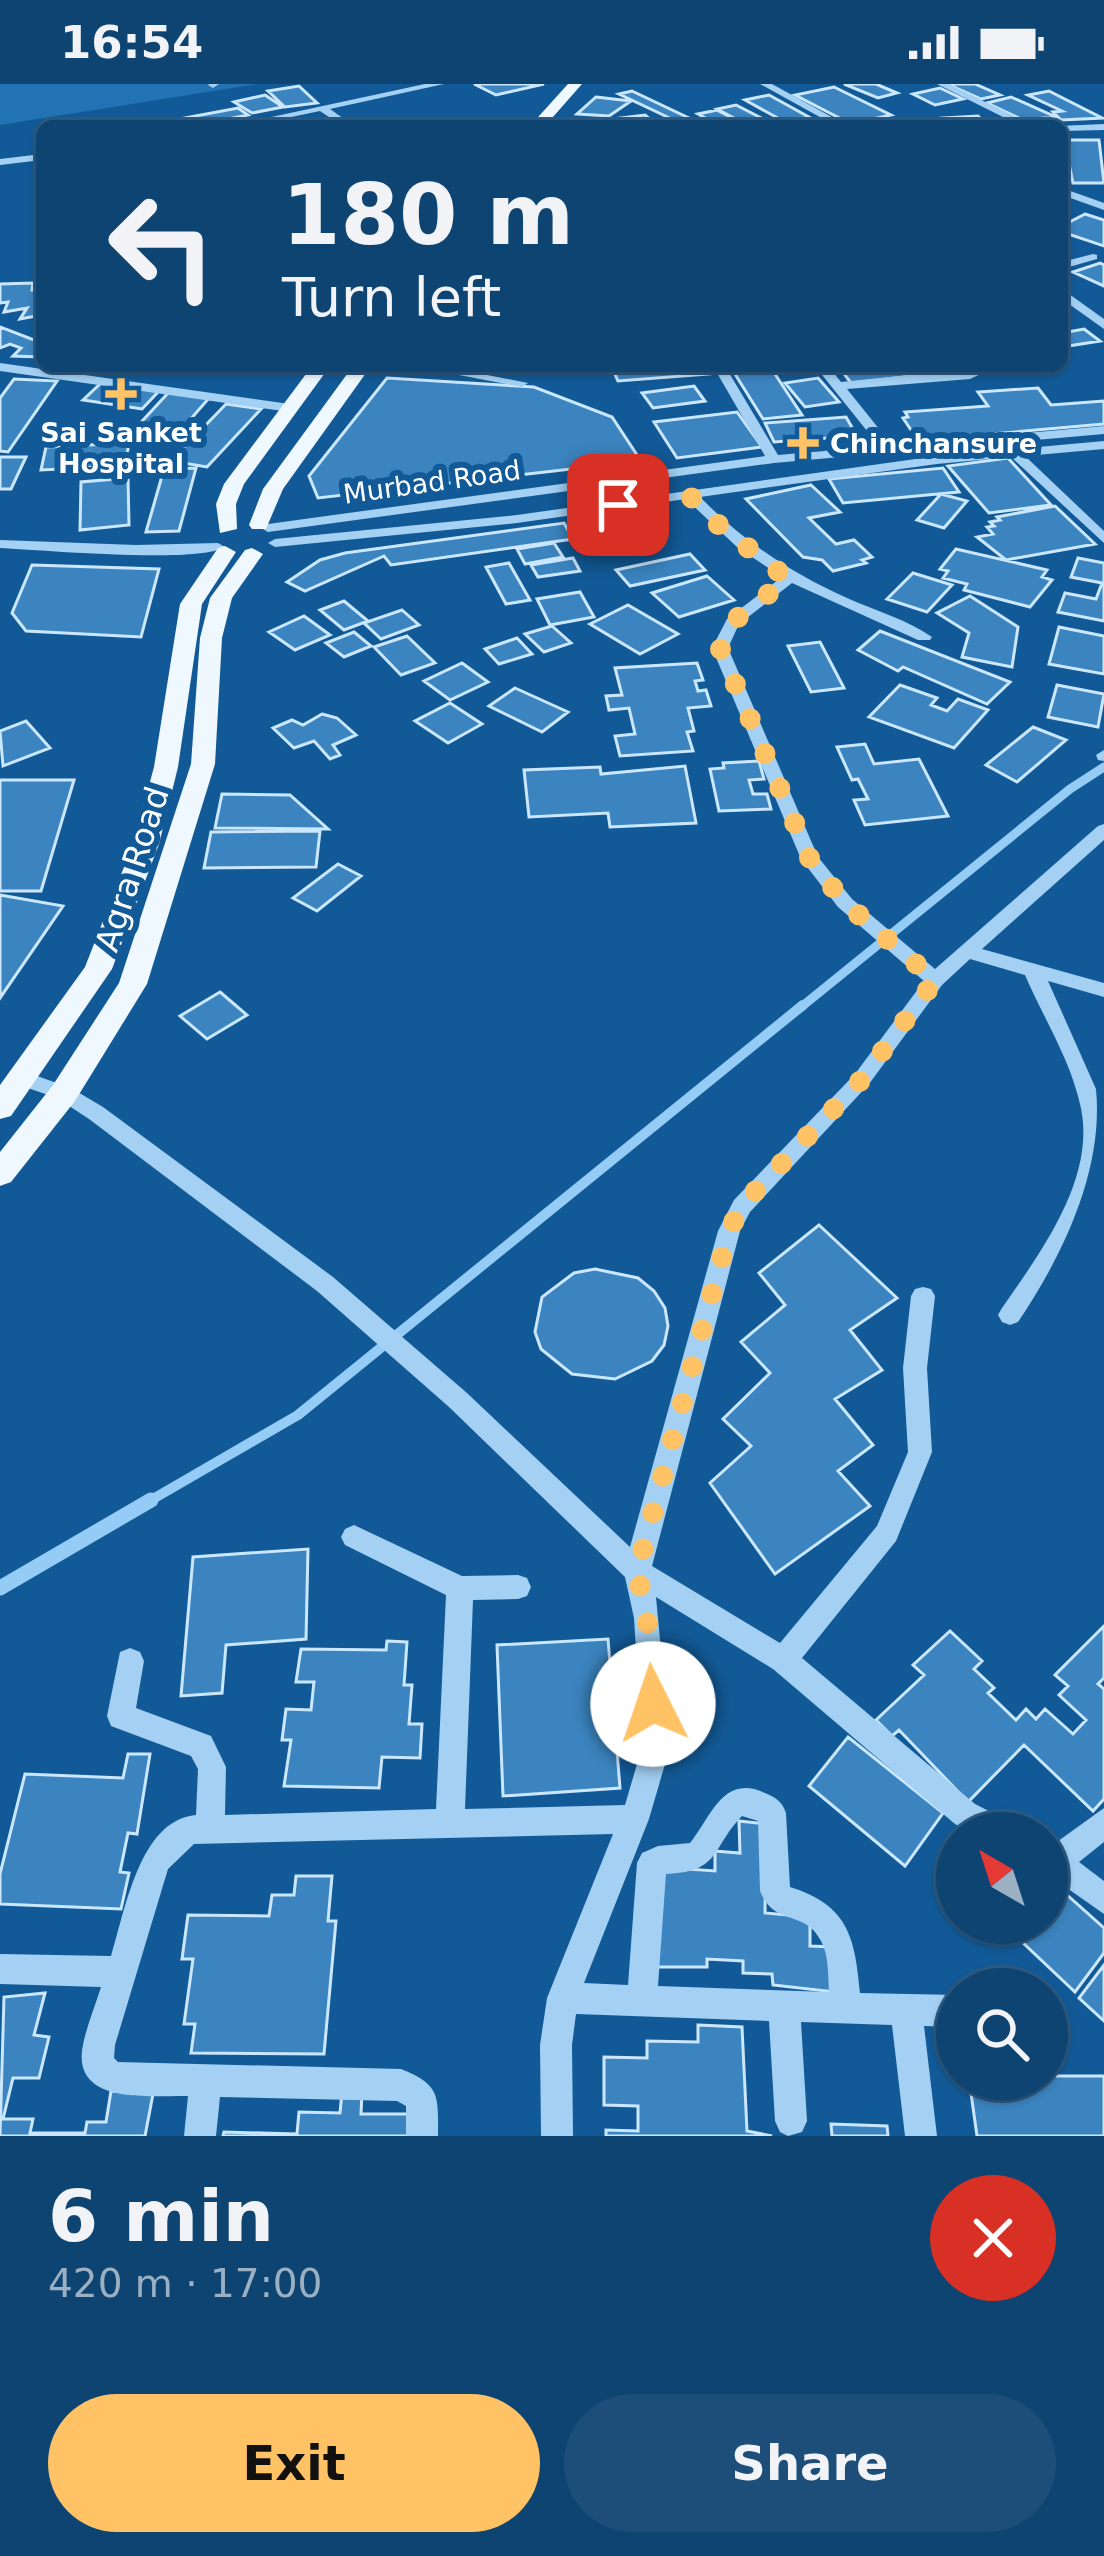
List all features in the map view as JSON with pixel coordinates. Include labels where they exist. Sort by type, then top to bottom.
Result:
[{"type":"main road","points":[[543,120],[575,84]]},
{"type":"main road","points":[[564,120],[592,84]]},
{"type":"main road","name":"Agra Road","points":[[0,1174],[64,1093],[134,985],[203,764],[211,638],[243,539],[226,504],[234,484],[317,372]]},
{"type":"main road","name":"Agra Road","points":[[0,1108],[98,969],[146,844],[166,767],[191,604],[243,539],[358,372]]},
{"type":"street","points":[[263,120],[440,84]]},
{"type":"street","points":[[765,84],[832,120]]},
{"type":"street","points":[[942,84],[1017,120]]},
{"type":"street","points":[[321,108],[340,120]]},
{"type":"street","points":[[1068,128],[1104,127]]},
{"type":"street","points":[[0,162],[36,158]]},
{"type":"street","points":[[1068,192],[1104,206]]},
{"type":"street","points":[[1068,203],[1082,198]]},
{"type":"street","points":[[1068,264],[1093,257]]},
{"type":"street","points":[[1068,297],[1104,325]]},
{"type":"street","points":[[0,367],[290,408]]},
{"type":"street","points":[[457,372],[522,382]]},
{"type":"street","points":[[723,372],[774,459]]},
{"type":"street","points":[[826,372],[902,466]]},
{"type":"street","points":[[838,386],[977,372]]},
{"type":"street","name":"Murbad Road","points":[[243,539],[774,459],[1104,430]]},
{"type":"street","name":"Murbad Road","points":[[243,539],[517,519],[902,466],[1104,445]]},
{"type":"street","points":[[1015,454],[1104,539]]},
{"type":"street","points":[[689,495],[710,518],[788,579],[924,637]]},
{"type":"street","points":[[0,544],[115,548],[145,554],[243,539]]},
{"type":"street","points":[[788,579],[732,622],[720,648],[810,859],[845,903],[935,980]]},
{"type":"street","points":[[557,2136],[556,2045],[563,1998],[634,1819],[656,1747],[647,1618],[637,1571],[729,1231],[742,1205],[862,1079],[935,980],[1104,830]]},
{"type":"street","points":[[968,952],[1104,990]]},
{"type":"street","points":[[1010,1316],[1065,1234],[1092,1176],[1094,1111],[1033,970]]},
{"type":"street","points":[[20,1078],[64,1093],[325,1284],[458,1400],[637,1571],[783,1660],[963,1812]]},
{"type":"street","points":[[783,1660],[887,1533],[920,1452],[914,1368],[923,1296]]},
{"type":"street","points":[[354,1537],[460,1588],[518,1587]]},
{"type":"street","points":[[450,1823],[460,1588]]},
{"type":"street","points":[[130,1661],[122,1716],[201,1746],[212,1768],[210,1829]]},
{"type":"street","points":[[642,2000],[652,1863],[663,1858],[690,1859],[703,1851],[720,1814],[739,1804],[772,1813],[780,1899],[815,1910],[836,1931],[847,2008]]},
{"type":"street","points":[[422,2136],[422,2098],[400,2085],[113,2078],[101,2071],[96,2060],[99,2045],[156,1860],[188,1830],[634,1819]]},
{"type":"street","points":[[1068,1847],[1104,1823]]},
{"type":"street","points":[[1068,1871],[1104,1899]]},
{"type":"street","points":[[0,1969],[121,1972]]},
{"type":"street","points":[[563,1998],[936,2011]]},
{"type":"street","points":[[784,2006],[791,2121]]},
{"type":"street","points":[[906,2010],[921,2136]]},
{"type":"street","points":[[200,2136],[206,2080]]},
{"type":"shaded area","points":[[0,84],[258,84],[0,125]]},
{"type":"building","points":[[474,84],[544,84],[496,95]]},
{"type":"building","points":[[844,84],[876,84],[897,93],[878,98]]},
{"type":"building","points":[[947,84],[975,84],[1000,95],[981,99]]},
{"type":"building","points":[[299,86],[317,103],[285,107],[268,91]]},
{"type":"building","points":[[834,87],[891,115],[843,120],[795,95]]},
{"type":"building","points":[[940,88],[963,99],[935,105],[913,94]]},
{"type":"building","points":[[632,91],[691,119],[674,120],[619,94]]},
{"type":"building","points":[[1049,91],[1102,118],[1061,120],[1053,112],[1062,111],[1028,95]]},
{"type":"building","points":[[265,95],[283,107],[252,113],[234,102]]},
{"type":"building","points":[[769,95],[809,117],[781,120],[745,100]]},
{"type":"building","points":[[596,97],[631,101],[609,116],[577,114]]},
{"type":"building","points":[[1011,97],[1056,117],[1023,120],[987,103]]},
{"type":"building","points":[[736,105],[765,120],[738,120],[717,109]]},
{"type":"building","points":[[238,108],[248,115],[223,120],[174,120]]},
{"type":"building","points":[[717,110],[736,120],[709,120],[698,114]]},
{"type":"building","points":[[645,115],[651,120],[604,120]]},
{"type":"building","points":[[978,116],[982,120],[944,120]]},
{"type":"building","points":[[1068,140],[1099,140],[1104,183],[1073,183]]},
{"type":"building","points":[[1085,214],[1104,220],[1104,246],[1068,234],[1068,223]]},
{"type":"building","points":[[1100,263],[1104,286],[1073,272]]},
{"type":"building","points":[[33,283],[36,316],[20,319],[27,308],[4,312],[8,302],[0,303],[0,284]]},
{"type":"building","points":[[0,327],[36,341],[36,357],[13,356],[21,348],[10,344],[0,348]]},
{"type":"building","points":[[1084,329],[1100,341],[1068,346],[1068,332]]},
{"type":"building","points":[[614,372],[709,374],[618,381]]},
{"type":"building","points":[[734,372],[774,372],[802,415],[763,419]]},
{"type":"building","points":[[843,372],[931,374],[851,383]]},
{"type":"building","points":[[387,378],[534,387],[612,417],[641,461],[318,498],[309,476]]},
{"type":"building","points":[[818,378],[839,402],[805,407],[785,383]]},
{"type":"building","points":[[14,379],[57,381],[8,452],[0,451],[0,398]]},
{"type":"building","points":[[101,383],[159,391],[142,409],[83,400]]},
{"type":"building","points":[[694,386],[705,401],[653,408],[642,393]]},
{"type":"building","points":[[1038,388],[1051,405],[1104,401],[1104,424],[924,440],[903,418],[908,417],[905,412],[988,406],[978,392]]},
{"type":"building","points":[[169,392],[210,397],[175,437],[133,431]]},
{"type":"building","points":[[226,404],[261,409],[207,467],[171,461]]},
{"type":"building","points":[[737,412],[762,447],[677,458],[654,422]]},
{"type":"building","points":[[846,417],[857,436],[774,442],[765,423]]},
{"type":"building","points":[[129,443],[125,466],[41,470],[46,447]]},
{"type":"building","points":[[0,457],[26,457],[11,489],[0,489]]},
{"type":"building","points":[[1008,458],[1051,505],[989,513],[948,466]]},
{"type":"building","points":[[196,468],[179,531],[146,532],[164,469]]},
{"type":"building","points":[[943,468],[959,492],[843,503],[829,479]]},
{"type":"building","points":[[128,478],[129,525],[80,530],[81,482]]},
{"type":"building","points":[[811,485],[840,512],[809,518],[836,544],[854,540],[872,557],[862,560],[866,563],[833,571],[822,560],[803,557],[746,499]]},
{"type":"building","points":[[941,494],[967,501],[944,528],[917,520]]},
{"type":"building","points":[[1055,506],[1095,544],[1006,560],[977,537],[993,534],[987,527],[1000,520],[997,517]]},
{"type":"building","points":[[564,523],[573,539],[391,565],[384,556],[305,591],[287,582],[320,560],[345,553]]},
{"type":"building","points":[[554,543],[563,557],[525,564],[517,549]]},
{"type":"building","points":[[956,549],[1047,570],[1042,577],[1052,580],[1030,607],[964,590],[967,584],[943,578],[948,571],[940,569]]},
{"type":"building","points":[[690,554],[705,570],[630,586],[616,570]]},
{"type":"building","points":[[573,558],[580,571],[538,577],[531,565]]},
{"type":"building","points":[[1078,558],[1104,563],[1104,621],[1058,612],[1065,593],[1096,599],[1102,583],[1071,577]]},
{"type":"building","points":[[509,563],[530,600],[506,604],[486,567]]},
{"type":"building","points":[[32,565],[159,569],[141,637],[26,631],[12,613]]},
{"type":"building","points":[[913,573],[952,585],[927,612],[887,599]]},
{"type":"building","points":[[707,576],[734,600],[679,617],[652,593]]},
{"type":"building","points":[[580,592],[594,617],[550,625],[537,599]]},
{"type":"building","points":[[970,596],[1018,627],[1012,667],[962,657],[969,633],[937,613]]},
{"type":"building","points":[[344,601],[368,621],[344,630],[320,610]]},
{"type":"building","points":[[628,605],[678,634],[640,654],[590,624]]},
{"type":"building","points":[[402,610],[419,625],[381,639],[364,623]]},
{"type":"building","points":[[304,616],[330,635],[295,650],[269,632]]},
{"type":"building","points":[[552,626],[571,643],[544,652],[525,634]]},
{"type":"building","points":[[1059,627],[1104,636],[1104,674],[1049,664]]},
{"type":"building","points":[[880,631],[1010,682],[987,704],[903,667],[898,671],[858,650]]},
{"type":"building","points":[[354,632],[371,646],[344,657],[326,643]]},
{"type":"building","points":[[407,636],[435,663],[401,675],[374,647]]},
{"type":"building","points":[[517,638],[532,654],[499,664],[485,649]]},
{"type":"building","points":[[820,642],[844,688],[811,692],[788,646]]},
{"type":"building","points":[[462,663],[488,682],[450,700],[424,681]]},
{"type":"building","points":[[697,663],[703,680],[695,681],[698,691],[706,690],[711,706],[688,708],[694,731],[687,732],[693,751],[620,756],[615,736],[635,734],[629,708],[609,710],[606,696],[622,695],[615,668]]},
{"type":"building","points":[[900,685],[937,698],[931,705],[947,711],[958,699],[988,710],[954,748],[869,717]]},
{"type":"building","points":[[1057,685],[1104,694],[1098,727],[1048,717]]},
{"type":"building","points":[[515,688],[568,712],[542,732],[489,706]]},
{"type":"building","points":[[450,703],[482,724],[448,743],[415,721]]},
{"type":"building","points":[[322,714],[337,718],[356,735],[333,745],[340,755],[330,759],[314,741],[294,748],[273,728],[292,720],[303,725]]},
{"type":"building","points":[[26,721],[50,748],[3,766],[0,731]]},
{"type":"building","points":[[1033,727],[1066,740],[1017,782],[986,765]]},
{"type":"building","points":[[865,744],[874,764],[919,759],[948,816],[865,825],[854,800],[868,799],[858,779],[852,780],[837,747]]},
{"type":"building","points":[[759,761],[764,779],[749,780],[753,794],[767,794],[771,809],[719,811],[710,769],[724,768],[723,763]]},
{"type":"building","points":[[685,766],[696,823],[610,827],[608,813],[529,817],[524,770],[600,767],[601,774]]},
{"type":"building","points":[[0,780],[74,780],[41,891],[0,891]]},
{"type":"building","points":[[222,794],[290,795],[328,829],[215,828]]},
{"type":"building","points":[[320,831],[316,867],[204,868],[211,832]]},
{"type":"building","points":[[338,864],[361,876],[317,911],[293,898]]},
{"type":"building","points":[[0,895],[63,906],[0,998]]},
{"type":"building","points":[[220,992],[247,1015],[207,1039],[180,1016]]},
{"type":"building","points":[[819,1225],[897,1298],[850,1330],[882,1370],[835,1399],[873,1445],[838,1471],[870,1506],[775,1574],[710,1483],[751,1446],[723,1419],[770,1373],[741,1342],[785,1305],[759,1273]]},
{"type":"building","points":[[595,1269],[638,1278],[665,1308],[664,1345],[652,1361],[615,1379],[572,1374],[541,1349],[535,1332],[542,1297],[574,1273]]},
{"type":"building","points":[[308,1549],[306,1639],[226,1645],[222,1693],[181,1696],[193,1557]]},
{"type":"building","points":[[1104,1626],[1104,1678],[1098,1684],[1104,1689],[1104,1799],[1093,1811],[1024,1745],[968,1802],[899,1730],[892,1736],[876,1720],[924,1675],[913,1665],[950,1631],[982,1661],[974,1669],[994,1688],[988,1693],[1016,1720],[1026,1709],[1036,1719],[1045,1709],[1073,1734],[1086,1720],[1059,1695],[1068,1686],[1055,1675]]},
{"type":"building","points":[[608,1639],[620,1788],[503,1796],[497,1645]]},
{"type":"building","points":[[387,1641],[407,1642],[404,1685],[412,1685],[409,1724],[422,1724],[420,1758],[382,1757],[379,1788],[284,1786],[291,1740],[282,1740],[286,1709],[311,1710],[314,1682],[296,1682],[301,1649],[386,1650]]},
{"type":"building","points":[[848,1737],[942,1812],[936,1812],[936,1823],[905,1866],[809,1786]]},
{"type":"building","points":[[128,1754],[150,1754],[137,1834],[128,1833],[120,1872],[129,1873],[121,1909],[0,1904],[0,1874],[25,1774],[123,1778]]},
{"type":"building","points":[[739,1821],[766,1824],[765,1913],[810,1917],[810,1946],[833,1947],[835,1992],[773,1985],[772,1974],[743,1973],[743,1961],[707,1959],[707,1967],[656,1967],[659,1867],[715,1871],[715,1851],[740,1853]]},
{"type":"building","points":[[296,1876],[332,1876],[328,1921],[336,1921],[324,2054],[191,2053],[195,2024],[184,2024],[193,1959],[182,1959],[188,1915],[269,1916],[272,1895],[294,1895]]},
{"type":"building","points":[[1068,1896],[1104,1928],[1104,1953],[1075,1992],[1068,1985],[1068,1968],[1050,1968],[1024,1944],[1068,1944]]},
{"type":"building","points":[[1104,1965],[1104,2021],[1079,1998]]},
{"type":"building","points":[[45,1993],[34,2035],[49,2037],[39,2078],[13,2078],[3,2119],[33,2119],[30,2133],[85,2133],[87,2122],[106,2122],[111,2091],[153,2094],[145,2136],[0,2136],[4,1997]]},
{"type":"building","points":[[698,2025],[742,2027],[747,2131],[772,2136],[606,2136],[606,2130],[638,2131],[638,2106],[604,2105],[604,2057],[647,2058],[647,2041],[698,2042]]},
{"type":"building","points":[[1068,2076],[1104,2076],[1104,2136],[977,2136],[972,2100],[1068,2100]]},
{"type":"building","points":[[342,2092],[362,2092],[361,2114],[415,2114],[413,2136],[223,2136],[224,2132],[297,2134],[299,2112],[340,2113]]},
{"type":"building","points":[[831,2124],[887,2126],[888,2136],[832,2136]]},
{"type":"waterway","points":[[800,1008],[1070,789],[1104,767]]},
{"type":"waterway","points":[[146,1503],[298,1415],[803,1005]]},
{"type":"waterway","points":[[0,1588],[151,1500]]},
{"type":"place","name":"Sai Sanket Hospital","points":[[121,394]]},
{"type":"place","name":"Chinchansure","points":[[803,443]]},
{"type":"route","points":[[618,505],[689,495],[710,518],[788,579],[732,622],[720,648],[810,859],[845,903],[935,980],[862,1079],[742,1205],[729,1231],[637,1571],[647,1618],[653,1704]]}]
